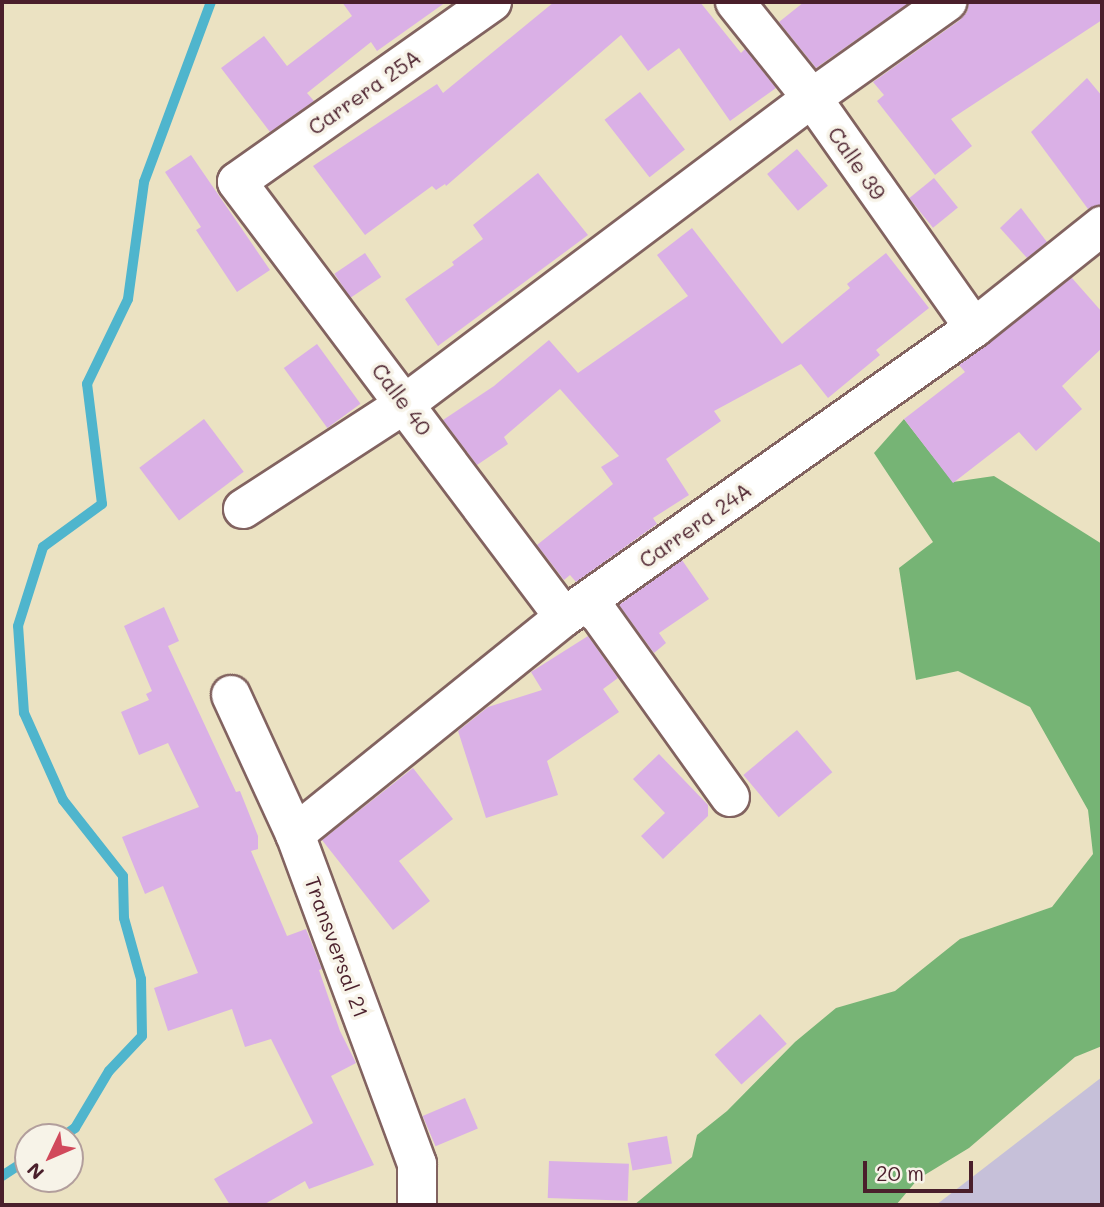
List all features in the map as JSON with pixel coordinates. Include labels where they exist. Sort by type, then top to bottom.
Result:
[{"type":"street","name":"Carrera 25A","points":[[237,182],[492,2]]},
{"type":"street","name":"Calle 39","points":[[735,2],[812,98],[974,328]]},
{"type":"street","points":[[243,509],[406,403],[812,98],[947,2]]},
{"type":"street","name":"Calle 40","points":[[237,182],[406,403],[574,610],[599,614],[730,797]]},
{"type":"street","name":"Carrera 24A","points":[[295,834],[574,610],[974,328],[1102,226]]},
{"type":"street","name":"Transversal 21","points":[[231,695],[295,834],[417,1164],[416,1205]]},
{"type":"shaded area","points":[[1102,1077],[1102,1205],[936,1205]]},
{"type":"green space","points":[[904,419],[953,482],[994,476],[1102,544],[1102,1046],[1075,1057],[969,1148],[918,1179],[896,1205],[634,1205],[692,1157],[697,1135],[727,1111],[795,1042],[836,1008],[895,991],[960,939],[1052,907],[1093,854],[1088,810],[1030,707],[958,671],[916,680],[899,568],[933,542],[874,453]]},
{"type":"building","points":[[342,2],[446,2],[377,51],[371,42],[307,93],[314,101],[270,132],[221,68],[264,36],[287,66],[352,16]]},
{"type":"building","points":[[554,2],[700,2],[741,53],[745,49],[776,88],[730,121],[679,48],[648,71],[621,35],[446,186],[445,184],[436,190],[432,186],[365,235],[313,166],[437,84],[443,93]]},
{"type":"building","points":[[804,2],[910,2],[816,68],[779,22]]},
{"type":"building","points":[[969,2],[1102,2],[1102,20],[951,119],[972,146],[935,175],[877,101],[884,95],[873,82],[960,20],[967,12]]},
{"type":"building","points":[[1087,78],[1102,96],[1102,205],[1088,209],[1031,132]]},
{"type":"building","points":[[640,92],[685,150],[649,177],[605,120]]},
{"type":"building","points":[[797,149],[828,186],[798,211],[767,174]]},
{"type":"building","points":[[191,155],[270,270],[237,292],[196,230],[201,227],[165,172]]},
{"type":"building","points":[[538,173],[588,235],[438,346],[405,299],[454,265],[452,262],[483,239],[473,225]]},
{"type":"building","points":[[934,178],[958,208],[933,228],[909,198]]},
{"type":"building","points":[[1021,208],[1047,242],[1027,258],[1000,228]]},
{"type":"building","points":[[692,228],[782,344],[850,288],[847,284],[886,253],[929,308],[876,350],[880,355],[828,398],[801,364],[714,411],[721,421],[666,459],[689,495],[653,518],[657,524],[576,582],[570,575],[564,580],[537,545],[613,484],[601,467],[619,456],[560,389],[504,437],[508,444],[477,465],[443,420],[494,386],[549,340],[578,373],[688,296],[657,255]]},
{"type":"building","points":[[365,253],[381,277],[351,298],[334,274]]},
{"type":"building","points":[[1074,276],[1072,278],[1102,312],[1102,348],[1062,386],[1082,409],[1036,451],[1019,432],[953,483],[904,419],[965,372],[959,365]]},
{"type":"building","points":[[317,344],[360,404],[327,428],[284,368]]},
{"type":"building","points":[[204,419],[244,472],[179,520],[139,468]]},
{"type":"building","points":[[682,560],[709,599],[659,633],[666,643],[654,653],[619,605]]},
{"type":"building","points":[[164,607],[179,641],[168,646],[236,792],[240,791],[258,836],[258,849],[251,851],[287,936],[306,929],[322,969],[319,970],[340,1031],[356,1063],[331,1076],[374,1165],[309,1189],[305,1181],[263,1205],[230,1205],[214,1179],[313,1123],[271,1039],[245,1047],[232,1009],[168,1031],[154,988],[198,973],[163,886],[145,894],[122,837],[199,807],[168,743],[139,755],[121,712],[149,700],[146,694],[152,691],[124,626]]},
{"type":"building","points":[[588,636],[618,678],[603,689],[619,712],[547,761],[558,795],[486,818],[458,731],[488,707],[542,690],[531,672]]},
{"type":"building","points":[[797,730],[832,772],[779,817],[743,775]]},
{"type":"building","points":[[659,754],[708,805],[708,816],[663,859],[641,836],[665,813],[633,779]]},
{"type":"building","points":[[413,768],[453,819],[399,861],[430,901],[393,930],[322,840]]},
{"type":"building","points":[[760,1014],[787,1044],[741,1085],[715,1055]]},
{"type":"building","points":[[465,1098],[478,1128],[436,1146],[423,1116]]},
{"type":"building","points":[[667,1136],[672,1164],[632,1171],[628,1143]]},
{"type":"building","points":[[549,1161],[629,1164],[628,1201],[548,1198]]},
{"type":"waterway","points":[[78,1123],[109,1071],[142,1036],[141,979],[124,918],[123,876],[63,800],[24,713],[18,626],[43,547],[102,504],[87,384],[128,299],[144,182],[211,2]]},
{"type":"waterway","points":[[2,1176],[14,1168]]}]
